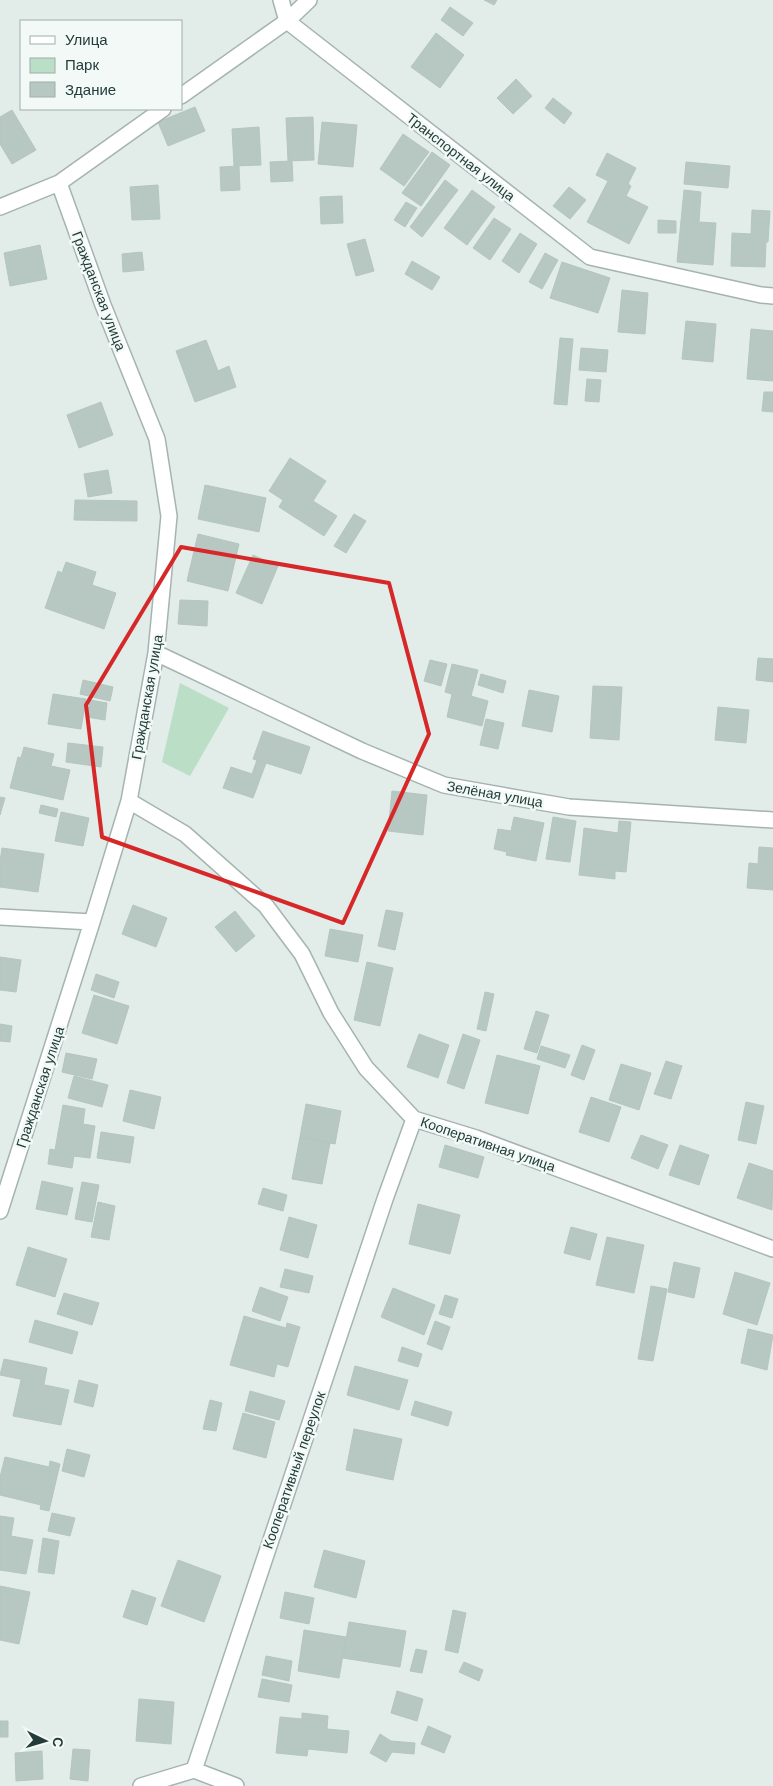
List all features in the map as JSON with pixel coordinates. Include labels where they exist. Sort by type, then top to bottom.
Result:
[{"type":"street","points":[[281,0],[287,21]]},
{"type":"street","points":[[182,95],[287,21],[309,0]]},
{"type":"street","name":"Транспортная улица","points":[[287,21],[590,257],[762,296],[773,296]]},
{"type":"street","points":[[0,207],[59,183],[162,110]]},
{"type":"street","name":"Гражданская улица","points":[[0,1211],[129,801],[156,653],[169,516],[157,439],[103,305],[59,183]]},
{"type":"street","name":"Зелёная улица","points":[[156,653],[362,752],[444,785],[569,807],[773,820]]},
{"type":"street","name":"Кооперативная улица","points":[[129,801],[185,834],[266,906],[302,954],[331,1013],[366,1068],[414,1119],[476,1138],[773,1249]]},
{"type":"street","points":[[0,917],[92,922]]},
{"type":"street","name":"Кооперативный переулок","points":[[194,1770],[385,1199],[414,1119]]},
{"type":"street","points":[[141,1786],[194,1770],[236,1786]]},
{"type":"highlighted area","points":[[181,547],[389,583],[429,734],[343,923],[102,837],[86,705]]},
{"type":"green space","points":[[180,683],[229,708],[190,776],[162,762]]},
{"type":"building","points":[[484,0],[497,0],[494,5]]},
{"type":"building","points":[[450,7],[473,23],[463,36],[441,20]]},
{"type":"building","points":[[436,33],[464,55],[440,88],[411,67]]},
{"type":"building","points":[[516,79],[532,96],[513,114],[497,98]]},
{"type":"building","points":[[553,98],[572,113],[564,124],[545,108]]},
{"type":"building","points":[[195,107],[205,131],[168,146],[158,122]]},
{"type":"building","points":[[12,110],[36,150],[12,164],[0,144],[0,117]]},
{"type":"building","points":[[313,117],[314,160],[288,161],[286,118]]},
{"type":"building","points":[[322,122],[357,125],[353,167],[318,164]]},
{"type":"building","points":[[259,127],[261,165],[234,166],[232,129]]},
{"type":"building","points":[[403,134],[429,152],[404,186],[380,169]]},
{"type":"building","points":[[432,152],[450,165],[421,206],[402,193]]},
{"type":"building","points":[[607,153],[636,168],[628,184],[631,186],[626,196],[648,207],[629,244],[587,222],[608,181],[596,175]]},
{"type":"building","points":[[292,161],[293,181],[271,182],[270,162]]},
{"type":"building","points":[[686,162],[730,166],[728,188],[684,184]]},
{"type":"building","points":[[239,166],[240,190],[221,191],[220,167]]},
{"type":"building","points":[[445,180],[458,190],[422,237],[410,227]]},
{"type":"building","points":[[158,185],[160,219],[132,220],[130,187]]},
{"type":"building","points":[[569,187],[586,200],[570,219],[553,206]]},
{"type":"building","points":[[472,190],[495,207],[467,245],[444,228]]},
{"type":"building","points":[[684,190],[701,192],[699,222],[716,223],[713,265],[677,262]]},
{"type":"building","points":[[342,196],[343,223],[321,224],[320,197]]},
{"type":"building","points":[[406,202],[417,208],[405,227],[394,220]]},
{"type":"building","points":[[752,210],[770,211],[765,267],[731,266],[732,233],[751,234]]},
{"type":"building","points":[[494,218],[511,229],[490,260],[473,248]]},
{"type":"building","points":[[658,220],[676,221],[676,233],[658,233]]},
{"type":"building","points":[[520,233],[537,244],[519,273],[502,261]]},
{"type":"building","points":[[365,239],[374,271],[356,276],[347,244]]},
{"type":"building","points":[[40,245],[47,279],[10,286],[4,253]]},
{"type":"building","points":[[142,252],[144,270],[123,272],[122,254]]},
{"type":"building","points":[[545,253],[558,260],[542,289],[529,282]]},
{"type":"building","points":[[412,261],[440,277],[432,290],[405,274]]},
{"type":"building","points":[[562,262],[610,278],[598,313],[550,298]]},
{"type":"building","points":[[622,290],[648,293],[645,334],[618,332]]},
{"type":"building","points":[[686,321],[716,324],[713,362],[682,359]]},
{"type":"building","points":[[751,329],[773,331],[773,381],[747,379]]},
{"type":"building","points":[[560,338],[573,339],[567,405],[554,404]]},
{"type":"building","points":[[206,340],[218,371],[229,366],[236,387],[195,402],[176,351]]},
{"type":"building","points":[[581,348],[608,350],[606,372],[579,370]]},
{"type":"building","points":[[587,379],[601,380],[599,402],[585,401]]},
{"type":"building","points":[[764,392],[773,392],[773,412],[762,411]]},
{"type":"building","points":[[101,402],[113,435],[79,448],[67,415]]},
{"type":"building","points":[[290,458],[326,481],[313,501],[337,516],[324,536],[279,507],[283,500],[269,491]]},
{"type":"building","points":[[108,470],[112,493],[88,497],[84,474]]},
{"type":"building","points":[[205,485],[266,498],[259,532],[198,519]]},
{"type":"building","points":[[75,500],[137,501],[137,521],[74,520]]},
{"type":"building","points":[[354,514],[366,521],[346,553],[334,546]]},
{"type":"building","points":[[198,534],[239,544],[228,591],[187,581]]},
{"type":"building","points":[[253,555],[278,566],[262,604],[236,593]]},
{"type":"building","points":[[66,562],[96,572],[92,585],[116,593],[104,629],[45,608],[58,571],[62,573]]},
{"type":"building","points":[[180,600],[208,601],[207,626],[178,624]]},
{"type":"building","points":[[758,658],[773,659],[773,682],[756,680]]},
{"type":"building","points":[[430,660],[447,664],[441,686],[424,681]]},
{"type":"building","points":[[452,664],[478,670],[471,696],[488,701],[482,726],[447,717],[452,694],[445,692]]},
{"type":"building","points":[[481,674],[506,681],[503,693],[478,685]]},
{"type":"building","points":[[83,680],[113,687],[110,701],[80,694]]},
{"type":"building","points":[[593,686],[622,687],[619,740],[590,738]]},
{"type":"building","points":[[529,690],[559,696],[552,732],[522,726]]},
{"type":"building","points":[[53,694],[86,699],[81,729],[48,724]]},
{"type":"building","points":[[90,700],[107,703],[105,720],[87,717]]},
{"type":"building","points":[[718,707],[749,710],[746,743],[715,740]]},
{"type":"building","points":[[486,719],[504,723],[498,749],[480,745]]},
{"type":"building","points":[[263,731],[310,747],[301,774],[253,759]]},
{"type":"building","points":[[68,743],[103,747],[101,767],[66,762]]},
{"type":"building","points":[[24,747],[54,754],[51,766],[70,770],[63,800],[10,788],[18,757],[21,758]]},
{"type":"building","points":[[257,760],[266,763],[253,798],[223,788],[231,767],[252,774]]},
{"type":"building","points":[[392,791],[427,795],[423,835],[388,831]]},
{"type":"building","points":[[0,797],[5,798],[0,815]]},
{"type":"building","points":[[41,805],[58,809],[56,817],[39,813]]},
{"type":"building","points":[[61,812],[89,818],[83,846],[55,841]]},
{"type":"building","points":[[514,817],[544,823],[536,861],[506,855],[507,852],[494,849],[498,829],[511,831]]},
{"type":"building","points":[[553,817],[576,821],[570,862],[546,859]]},
{"type":"building","points":[[619,821],[631,822],[626,872],[615,871],[615,879],[579,875],[584,828],[618,833]]},
{"type":"building","points":[[759,847],[773,848],[773,890],[747,888],[749,863],[758,864]]},
{"type":"building","points":[[2,848],[44,854],[38,892],[0,887]]},
{"type":"building","points":[[133,905],[167,918],[156,947],[122,934]]},
{"type":"building","points":[[386,910],[403,913],[395,950],[378,946]]},
{"type":"building","points":[[235,911],[255,936],[236,952],[215,927]]},
{"type":"building","points":[[330,929],[363,935],[358,962],[325,956]]},
{"type":"building","points":[[0,957],[21,960],[16,992],[0,990]]},
{"type":"building","points":[[367,962],[393,968],[380,1026],[354,1020]]},
{"type":"building","points":[[96,974],[119,982],[114,998],[91,990]]},
{"type":"building","points":[[485,992],[494,994],[486,1031],[477,1029]]},
{"type":"building","points":[[94,995],[129,1006],[117,1044],[82,1033]]},
{"type":"building","points":[[536,1011],[549,1015],[537,1053],[524,1049]]},
{"type":"building","points":[[0,1024],[12,1026],[10,1042],[0,1041]]},
{"type":"building","points":[[419,1034],[449,1045],[438,1078],[407,1067]]},
{"type":"building","points":[[463,1034],[480,1040],[464,1089],[447,1083]]},
{"type":"building","points":[[582,1045],[595,1050],[584,1080],[571,1075]]},
{"type":"building","points":[[541,1046],[570,1055],[565,1068],[537,1059]]},
{"type":"building","points":[[66,1053],[97,1059],[92,1079],[62,1072]]},
{"type":"building","points":[[497,1055],[540,1066],[528,1114],[485,1103]]},
{"type":"building","points":[[666,1061],[682,1066],[671,1099],[654,1094]]},
{"type":"building","points":[[621,1064],[651,1073],[639,1110],[609,1100]]},
{"type":"building","points":[[74,1076],[108,1085],[102,1107],[68,1098]]},
{"type":"building","points":[[130,1090],[161,1097],[154,1129],[123,1121]]},
{"type":"building","points":[[591,1097],[621,1107],[609,1142],[579,1132]]},
{"type":"building","points":[[746,1102],[764,1106],[756,1144],[738,1140]]},
{"type":"building","points":[[306,1104],[341,1111],[335,1144],[300,1137]]},
{"type":"building","points":[[63,1105],[85,1109],[83,1124],[95,1126],[90,1158],[74,1156],[72,1168],[48,1164],[50,1149],[55,1150]]},
{"type":"building","points":[[101,1132],[134,1137],[130,1163],[97,1158]]},
{"type":"building","points":[[641,1135],[668,1145],[658,1169],[631,1158]]},
{"type":"building","points":[[300,1137],[330,1143],[322,1184],[292,1179]]},
{"type":"building","points":[[445,1145],[484,1157],[478,1178],[439,1167]]},
{"type":"building","points":[[680,1145],[709,1155],[699,1185],[669,1175]]},
{"type":"building","points":[[749,1163],[773,1171],[772,1210],[737,1198]]},
{"type":"building","points":[[42,1181],[73,1188],[67,1215],[36,1209]]},
{"type":"building","points":[[82,1182],[99,1185],[92,1222],[75,1219]]},
{"type":"building","points":[[263,1188],[287,1195],[283,1211],[258,1204]]},
{"type":"building","points":[[98,1202],[115,1206],[109,1240],[91,1237]]},
{"type":"building","points":[[418,1204],[460,1215],[450,1254],[409,1244]]},
{"type":"building","points":[[289,1217],[317,1225],[308,1258],[280,1250]]},
{"type":"building","points":[[571,1227],[597,1234],[590,1260],[564,1253]]},
{"type":"building","points":[[607,1237],[644,1245],[634,1293],[596,1285]]},
{"type":"building","points":[[28,1247],[67,1259],[55,1297],[16,1285]]},
{"type":"building","points":[[674,1262],[700,1268],[694,1298],[668,1292]]},
{"type":"building","points":[[285,1269],[313,1276],[309,1293],[280,1287]]},
{"type":"building","points":[[735,1272],[770,1283],[757,1325],[723,1314]]},
{"type":"building","points":[[651,1286],[667,1289],[653,1361],[638,1359]]},
{"type":"building","points":[[260,1287],[288,1297],[280,1321],[252,1311]]},
{"type":"building","points":[[393,1288],[435,1305],[424,1335],[381,1317]]},
{"type":"building","points":[[64,1293],[99,1303],[92,1325],[57,1314]]},
{"type":"building","points":[[445,1295],[458,1299],[452,1318],[439,1314]]},
{"type":"building","points":[[244,1316],[286,1328],[287,1323],[300,1327],[288,1367],[277,1364],[274,1377],[230,1365]]},
{"type":"building","points":[[35,1320],[78,1332],[72,1354],[29,1342]]},
{"type":"building","points":[[435,1321],[450,1327],[442,1350],[427,1344]]},
{"type":"building","points":[[748,1329],[773,1335],[767,1370],[741,1363]]},
{"type":"building","points":[[402,1347],[422,1354],[418,1367],[398,1361]]},
{"type":"building","points":[[4,1359],[47,1368],[44,1384],[0,1375]]},
{"type":"building","points":[[355,1366],[408,1380],[399,1410],[347,1395]]},
{"type":"building","points":[[21,1380],[69,1390],[61,1425],[13,1416]]},
{"type":"building","points":[[79,1380],[98,1385],[93,1407],[74,1402]]},
{"type":"building","points":[[250,1391],[285,1401],[279,1420],[245,1411]]},
{"type":"building","points":[[210,1400],[222,1403],[216,1431],[203,1429]]},
{"type":"building","points":[[415,1401],[452,1412],[448,1426],[411,1415]]},
{"type":"building","points":[[243,1413],[275,1422],[266,1458],[233,1449]]},
{"type":"building","points":[[354,1429],[402,1439],[393,1480],[346,1470]]},
{"type":"building","points":[[67,1449],[90,1455],[84,1477],[62,1471]]},
{"type":"building","points":[[5,1457],[49,1467],[50,1461],[60,1464],[49,1511],[40,1509],[41,1505],[0,1495],[0,1477]]},
{"type":"building","points":[[52,1513],[75,1518],[70,1536],[48,1531]]},
{"type":"building","points":[[0,1516],[14,1518],[11,1536],[33,1540],[26,1574],[0,1570]]},
{"type":"building","points":[[43,1538],[59,1541],[54,1574],[38,1572]]},
{"type":"building","points":[[324,1550],[365,1561],[356,1598],[314,1587]]},
{"type":"building","points":[[178,1560],[221,1576],[204,1622],[161,1606]]},
{"type":"building","points":[[0,1586],[30,1592],[19,1644],[0,1640]]},
{"type":"building","points":[[132,1590],[156,1598],[147,1625],[123,1617]]},
{"type":"building","points":[[285,1592],[314,1598],[309,1624],[280,1618]]},
{"type":"building","points":[[453,1610],[466,1613],[458,1653],[445,1650]]},
{"type":"building","points":[[349,1622],[406,1631],[400,1667],[343,1658]]},
{"type":"building","points":[[304,1630],[346,1637],[339,1678],[298,1671]]},
{"type":"building","points":[[416,1649],[427,1651],[422,1673],[410,1671]]},
{"type":"building","points":[[266,1656],[292,1661],[289,1681],[262,1675]]},
{"type":"building","points":[[464,1662],[483,1670],[479,1681],[459,1672]]},
{"type":"building","points":[[262,1679],[292,1685],[289,1702],[258,1697]]},
{"type":"building","points":[[397,1691],[423,1699],[417,1721],[391,1713]]},
{"type":"building","points":[[139,1699],[174,1702],[171,1744],[136,1741]]},
{"type":"building","points":[[302,1713],[328,1716],[327,1729],[349,1731],[347,1753],[308,1749],[307,1756],[276,1753],[280,1717],[302,1719]]},
{"type":"building","points":[[0,1721],[8,1721],[8,1737],[0,1737]]},
{"type":"building","points":[[428,1726],[451,1736],[444,1753],[421,1744]]},
{"type":"building","points":[[380,1734],[391,1741],[415,1743],[414,1754],[392,1752],[386,1762],[370,1753]]},
{"type":"building","points":[[73,1749],[90,1750],[88,1781],[70,1779]]},
{"type":"building","points":[[42,1751],[43,1779],[16,1781],[15,1753]]}]
